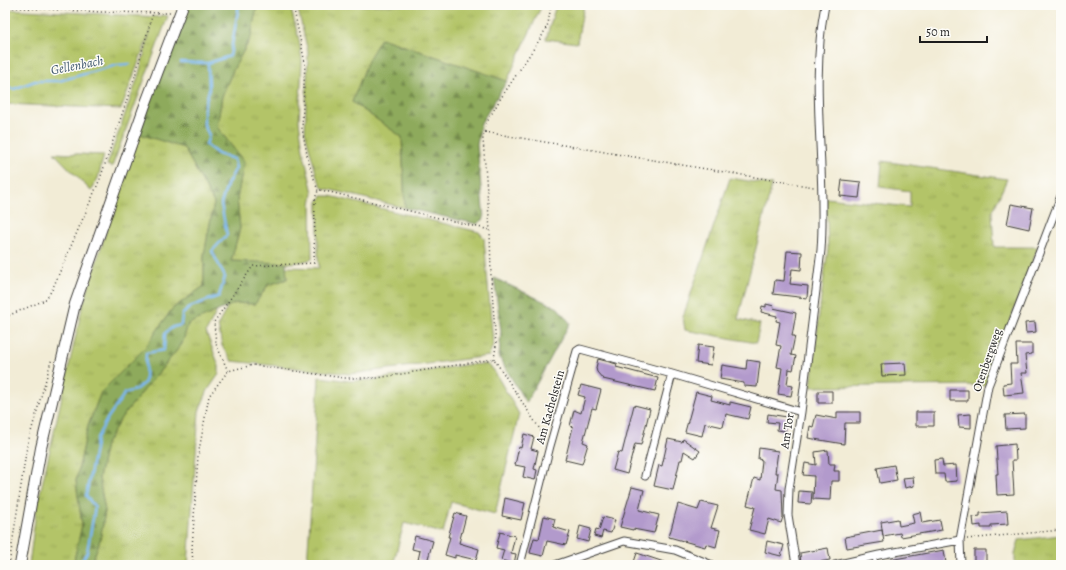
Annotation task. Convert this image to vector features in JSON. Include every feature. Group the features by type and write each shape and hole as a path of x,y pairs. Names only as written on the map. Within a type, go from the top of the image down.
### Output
{"main road":[{"path":"20,565 41,448 76,304 144,108 182,9"}],"street":[{"name":"Am Tor","path":"796,565 788,515 789,489 816,300 822,234 819,60 820,36 825,5"},
{"name":"Otenbergweg","path":"961,565 960,540 988,386 1061,196"},
{"name":"Am Kachelstein","path":"520,565 550,446 577,351 584,350 801,412"},
{"path":"645,476 672,374"},
{"path":"835,565 960,540"},
{"path":"555,565 624,541 675,550 712,565"}],"lane":[{"path":"874,556 876,565"}],"path":[{"path":"228,371 216,344 214,322 253,266 314,263 315,198 318,191 308,160 302,128 305,63 293,5"},
{"path":"550,446 494,359 496,346 491,276 490,230 483,139 486,124 499,100 542,36 548,24 551,5"},
{"path":"5,7 95,12 153,12 182,9"},
{"path":"5,317 45,300 52,290 100,179 135,76 153,12"},
{"path":"485,132 822,188"},
{"path":"318,191 320,190 490,230"},
{"path":"193,565 192,549 198,456 207,403 209,396 228,371 253,365 344,378 377,378 494,359"},
{"path":"960,540 1061,530"}],"green space":[{"path":"189,5 257,5 251,37 233,70 222,96 217,127 244,162 237,199 240,228 231,261 286,263 287,279 268,285 255,304 236,303 188,324 182,344 121,418 106,444 99,478 105,511 100,540 91,565 73,565 82,525 76,481 88,426 101,392 145,348 172,309 204,286 204,255 214,203 184,148 137,133 145,108"},
{"path":"257,5 290,5 299,40 302,61 299,121 303,150 313,193 311,204 312,259 293,263 231,261 240,228 237,199 244,162 217,127 222,96 233,70 251,37"},
{"path":"297,5 542,5 507,81 381,38 352,102 402,137 405,208 323,188 317,177 305,132 308,52"},
{"path":"556,5 584,5 577,43 546,39"},
{"path":"5,9 159,17 161,15 168,16 112,167 107,165 138,77 151,29 121,109 5,104"},
{"path":"381,38 507,81 481,123 477,145 484,219 477,224 405,208 402,137 352,102 369,58"},
{"path":"137,133 184,148 214,203 204,255 204,286 172,309 145,348 101,392 88,426 76,481 82,525 73,565 29,565 36,511 82,308"},
{"path":"54,153 104,155 98,178 91,191"},
{"path":"882,161 1007,179 992,213 994,247 1038,247 985,385 811,387 828,249 826,198 910,207 910,191 880,187"},
{"path":"730,178 772,185 738,319 760,324 756,343 685,330 683,317"},
{"path":"322,196 330,196 479,232 484,238 493,344 489,356 350,374 232,361 222,346 218,325 228,306 236,303 255,304 268,285 287,279 286,267 319,268 318,202"},
{"path":"494,278 558,308 570,323 526,403 499,357 501,331"},
{"path":"217,311 206,332 219,366 219,374 208,390 199,411 188,565 91,565 100,540 105,511 99,478 106,444 121,418 182,344 188,324"},
{"path":"486,364 493,369 519,414 495,514 451,502 443,533 404,523 393,565 307,565 319,377 351,381 372,380 464,365"},
{"path":"1061,535 1061,565 1015,565 1015,554 1019,540"}],"building":[{"path":"842,180 861,182 859,198 840,196"},
{"path":"1011,204 1033,208 1029,229 1007,224"},
{"path":"787,251 802,252 801,270 792,269 790,284 808,286 807,298 773,294 775,280 784,281"},
{"path":"766,304 774,306 773,308 796,313 792,336 795,336 791,355 796,356 793,370 789,369 787,385 793,386 791,396 778,394 782,368 777,367 781,346 776,345 780,322 776,321 777,316 761,312 762,306 766,307"},
{"path":"1035,322 1036,332 1026,333 1025,323"},
{"path":"1016,344 1032,344 1032,354 1025,355 1027,373 1021,373 1024,393 1004,395 1003,384 1011,383 1010,364 1017,364"},
{"path":"698,345 714,347 711,365 696,363"},
{"path":"598,359 617,364 616,367 658,378 655,391 603,379 597,372 596,368"},
{"path":"747,360 760,362 757,387 744,386 744,383 720,379 722,365 746,369"},
{"path":"905,363 906,375 882,376 881,364"},
{"path":"581,385 601,390 596,409 592,408 583,442 588,444 582,464 565,460 573,427 570,426 574,410 581,413 585,397 578,395"},
{"path":"950,390 968,390 968,401 950,401"},
{"path":"818,391 832,391 832,403 818,403"},
{"path":"696,392 712,396 711,400 730,405 730,402 751,407 748,419 726,414 723,427 705,423 702,436 685,432"},
{"path":"634,405 650,409 641,445 635,444 627,474 613,470 618,452 622,453"},
{"path":"837,412 860,412 860,423 845,423 844,444 808,438 810,426 813,427 816,415 837,419"},
{"path":"916,412 934,412 934,426 916,426"},
{"path":"768,414 787,417 785,431 777,430 778,423 767,422"},
{"path":"971,414 971,428 959,427 958,415"},
{"path":"1025,414 1025,428 1006,429 1005,415"},
{"path":"524,434 534,437 531,449 538,451 534,469 537,470 535,480 523,477 525,467 515,465"},
{"path":"668,439 682,442 683,439 700,451 695,458 684,451 682,460 680,460 673,490 654,486 659,465 662,466"},
{"path":"1015,444 1016,460 1012,460 1014,494 997,495 996,474 998,474 996,446"},
{"path":"759,448 778,451 775,473 778,473 776,489 782,490 783,517 781,523 769,519 765,534 749,530 755,507 747,505 754,478 760,480 762,460 758,459"},
{"path":"828,450 829,464 835,464 834,471 839,471 839,481 831,481 830,500 813,499 814,476 803,475 805,463 816,465 815,452"},
{"path":"942,459 943,466 956,465 957,481 945,482 944,474 935,474 934,460"},
{"path":"894,465 897,480 880,483 877,468"},
{"path":"913,477 914,486 905,488 903,478"},
{"path":"632,487 644,490 639,510 659,515 654,533 620,527"},
{"path":"799,491 812,492 811,504 798,503"},
{"path":"505,498 525,503 521,520 502,516"},
{"path":"701,502 718,506 711,528 720,530 716,547 706,544 705,547 669,537 678,504 698,510"},
{"path":"1007,511 1008,524 991,525 991,528 981,528 981,525 974,526 973,517 980,516 980,513"},
{"path":"920,512 922,523 940,520 942,530 901,537 900,533 883,536 881,522 898,519 899,526 914,523 912,514"},
{"path":"455,513 466,516 459,543 479,549 476,560 455,555 455,558 445,555 450,537 448,537"},
{"path":"544,516 555,519 553,527 570,532 566,545 547,541 543,556 530,553 534,538 539,539"},
{"path":"603,517 615,520 611,533 603,531 601,538 594,536 596,529 599,530"},
{"path":"580,526 591,529 588,542 577,539"},
{"path":"882,530 884,542 847,548 845,537"},
{"path":"500,532 515,536 511,553 516,554 514,564 501,560 504,550 496,548"},
{"path":"415,536 433,541 427,562 418,560 420,551 412,549"},
{"path":"767,541 784,545 781,556 765,552"},
{"path":"828,548 830,560 801,565 800,553"},
{"path":"944,550 946,563 937,565 885,565 884,561"},
{"path":"974,550 986,550 986,564 974,565"},
{"path":"637,553 670,564 670,565 633,565"}],"waterway":[{"path":"79,565 87,552 95,507 86,496 97,438 107,419 125,393 135,390 145,382 146,353 164,350 165,333 173,327 181,325 182,315 190,307 219,296 225,277 212,251 227,235 221,204 227,185 236,168 234,159 218,154 206,145 209,135 204,125 204,108 209,90 208,63 230,56 239,5"},
{"name":"Gellenbach","path":"181,62 208,63"},
{"name":"Gellenbach","path":"5,88 14,89 35,81 59,81 117,65 130,64"}]}
